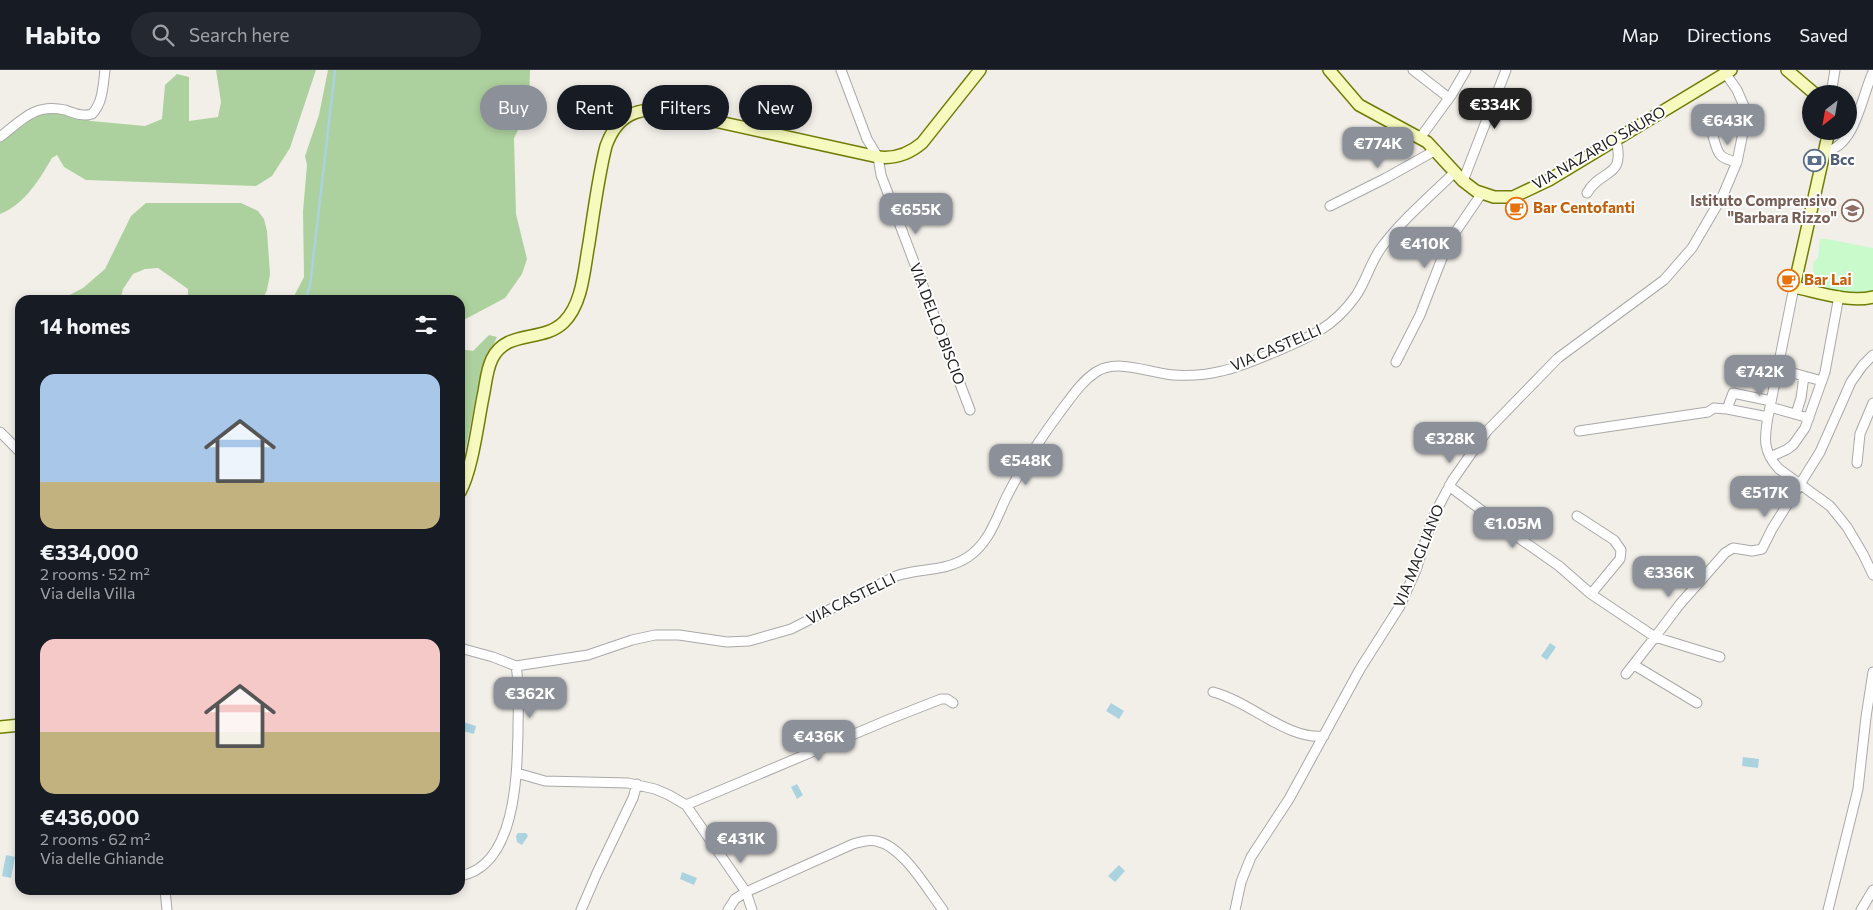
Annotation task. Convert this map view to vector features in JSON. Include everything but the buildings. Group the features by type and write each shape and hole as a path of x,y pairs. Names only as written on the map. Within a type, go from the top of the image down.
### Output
{"street":[{"path":"0,137 29,114 41,109 56,109 82,115 92,114 99,102 105,70"},
{"name":"VIA DELLO BISCIO","path":"841,70 868,142 878,157 882,179 970,410"},
{"path":"465,480 488,372 494,355 508,342 555,329 564,321 573,308 582,279 606,146 615,128 626,117 643,110 669,110 878,157 896,156 919,146 980,70"},
{"name":"VIA NAZARIO SAURO","path":"1329,70 1359,105 1420,138 1436,150 1459,177 1476,191 1494,196 1513,197 1549,180 1729,72"},
{"path":"1413,70 1449,98"},
{"path":"1420,138 1449,98 1466,70"},
{"path":"1459,177 1506,70"},
{"path":"1787,70 1804,85"},
{"path":"1832,85 1835,70"},
{"name":"VIA MAGLIANO","path":"1235,910 1241,882 1251,857 1289,800 1360,669 1403,600 1419,561 1433,517 1449,486 1486,432 1558,358 1664,280 1692,248 1723,195 1737,162 1747,113 1729,72"},
{"path":"1826,150 1834,150 1844,142 1856,118 1873,72"},
{"path":"1713,136 1717,152 1721,157 1737,162"},
{"path":"1587,193 1591,186 1616,168 1619,156 1616,140"},
{"path":"1828,140 1794,287 1764,439 1770,457 1779,469 1830,506 1847,527 1873,575"},
{"path":"1330,206 1394,174 1436,150"},
{"name":"VIA CASTELLI","path":"465,649 516,666 584,656 632,640 656,635 679,634 733,642 753,641 791,629 896,576 937,569 961,561 974,552 986,538 1014,484 1047,430 1079,387 1093,374 1103,368 1114,366 1179,376 1215,372 1256,360 1315,334 1334,321 1348,306 1364,283 1373,261 1384,244 1417,208 1459,177"},
{"path":"1396,362 1420,315 1444,253 1454,234 1482,193"},
{"path":"1794,287 1839,296 1873,297"},
{"path":"1770,457 1793,445 1803,432 1809,418 1822,381 1839,296"},
{"path":"1626,674 1680,604 1725,553 1733,548 1752,551 1762,549 1772,529 1826,441 1851,382 1873,355"},
{"path":"1778,369 1822,381"},
{"path":"1796,414 1801,398 1804,376"},
{"path":"1727,409 1732,393 1771,404 1809,418"},
{"path":"1856,463 1860,434 1873,403"},
{"path":"1579,431 1708,412 1714,408 1768,417"},
{"path":"0,432 15,447"},
{"path":"1449,486 1559,566 1591,594 1656,637 1720,657"},
{"path":"1577,516 1614,540 1622,550 1620,559 1591,594"},
{"path":"1634,665 1697,703"},
{"path":"465,874 479,869 496,851 506,829 517,773 519,682 516,666"},
{"path":"1828,910 1857,797 1873,672"},
{"path":"1213,692 1236,700 1299,733 1314,737 1324,736"},
{"path":"686,805 898,715 941,699 947,699 954,703"},
{"path":"0,727 15,726"},
{"path":"517,773 545,781 637,784 665,793 686,805 746,892 752,910"},
{"path":"581,910 631,802 637,784"},
{"path":"728,910 735,899 746,892 852,844 872,840 886,845 905,860 943,910"},
{"path":"1861,910 1873,890"},
{"path":"166,895 167,910"}],"green space":[{"path":"216,70 316,70 290,148 272,176 256,186 86,180 64,167 57,155 52,158 24,198 9,210 0,214 0,139 33,115 50,111 66,113 91,121 145,126 162,119 165,85 177,74 189,77 189,121 218,117 221,102"},
{"path":"328,70 530,70 530,85 480,85 480,130 518,130 514,138 516,214 527,259 522,274 505,298 465,319 465,295 295,295 304,277 303,211 307,165 305,156 319,115"},
{"path":"146,203 241,203 258,211 264,219 267,231 270,274 264,295 188,295 188,289 158,268 145,269 133,274 121,295 70,295 83,288 105,269 131,216"},
{"path":"1820,239 1873,248 1873,290 1860,294 1836,290 1814,283 1813,262 1818,258"},
{"path":"489,335 497,337 482,368 465,452 465,350 473,351"}],"water":[{"path":"1550,643 1556,647 1547,660 1541,656"},
{"path":"1111,703 1124,711 1119,719 1106,711"},
{"path":"465,723 476,726 474,734 465,731"},
{"path":"1743,757 1759,759 1758,768 1742,766"},
{"path":"797,784 803,795 797,799 791,787"},
{"path":"518,833 526,833 528,836 522,845 517,842 516,836"},
{"path":"6,855 15,857 11,878 2,876"},
{"path":"1119,865 1125,871 1115,882 1108,876"},
{"path":"682,872 697,878 694,885 680,879"}],"waterway":[{"path":"307,295 310,286 335,70"}],"place":[{"name":"Bcc","path":"1814,160"},
{"name":"Bar Centofanti","path":"1517,208"},
{"name":"Istituto Comprensivo \"Barbara Rizzo\"","path":"1853,210"},
{"name":"Bar Lai","path":"1788,280"}]}
